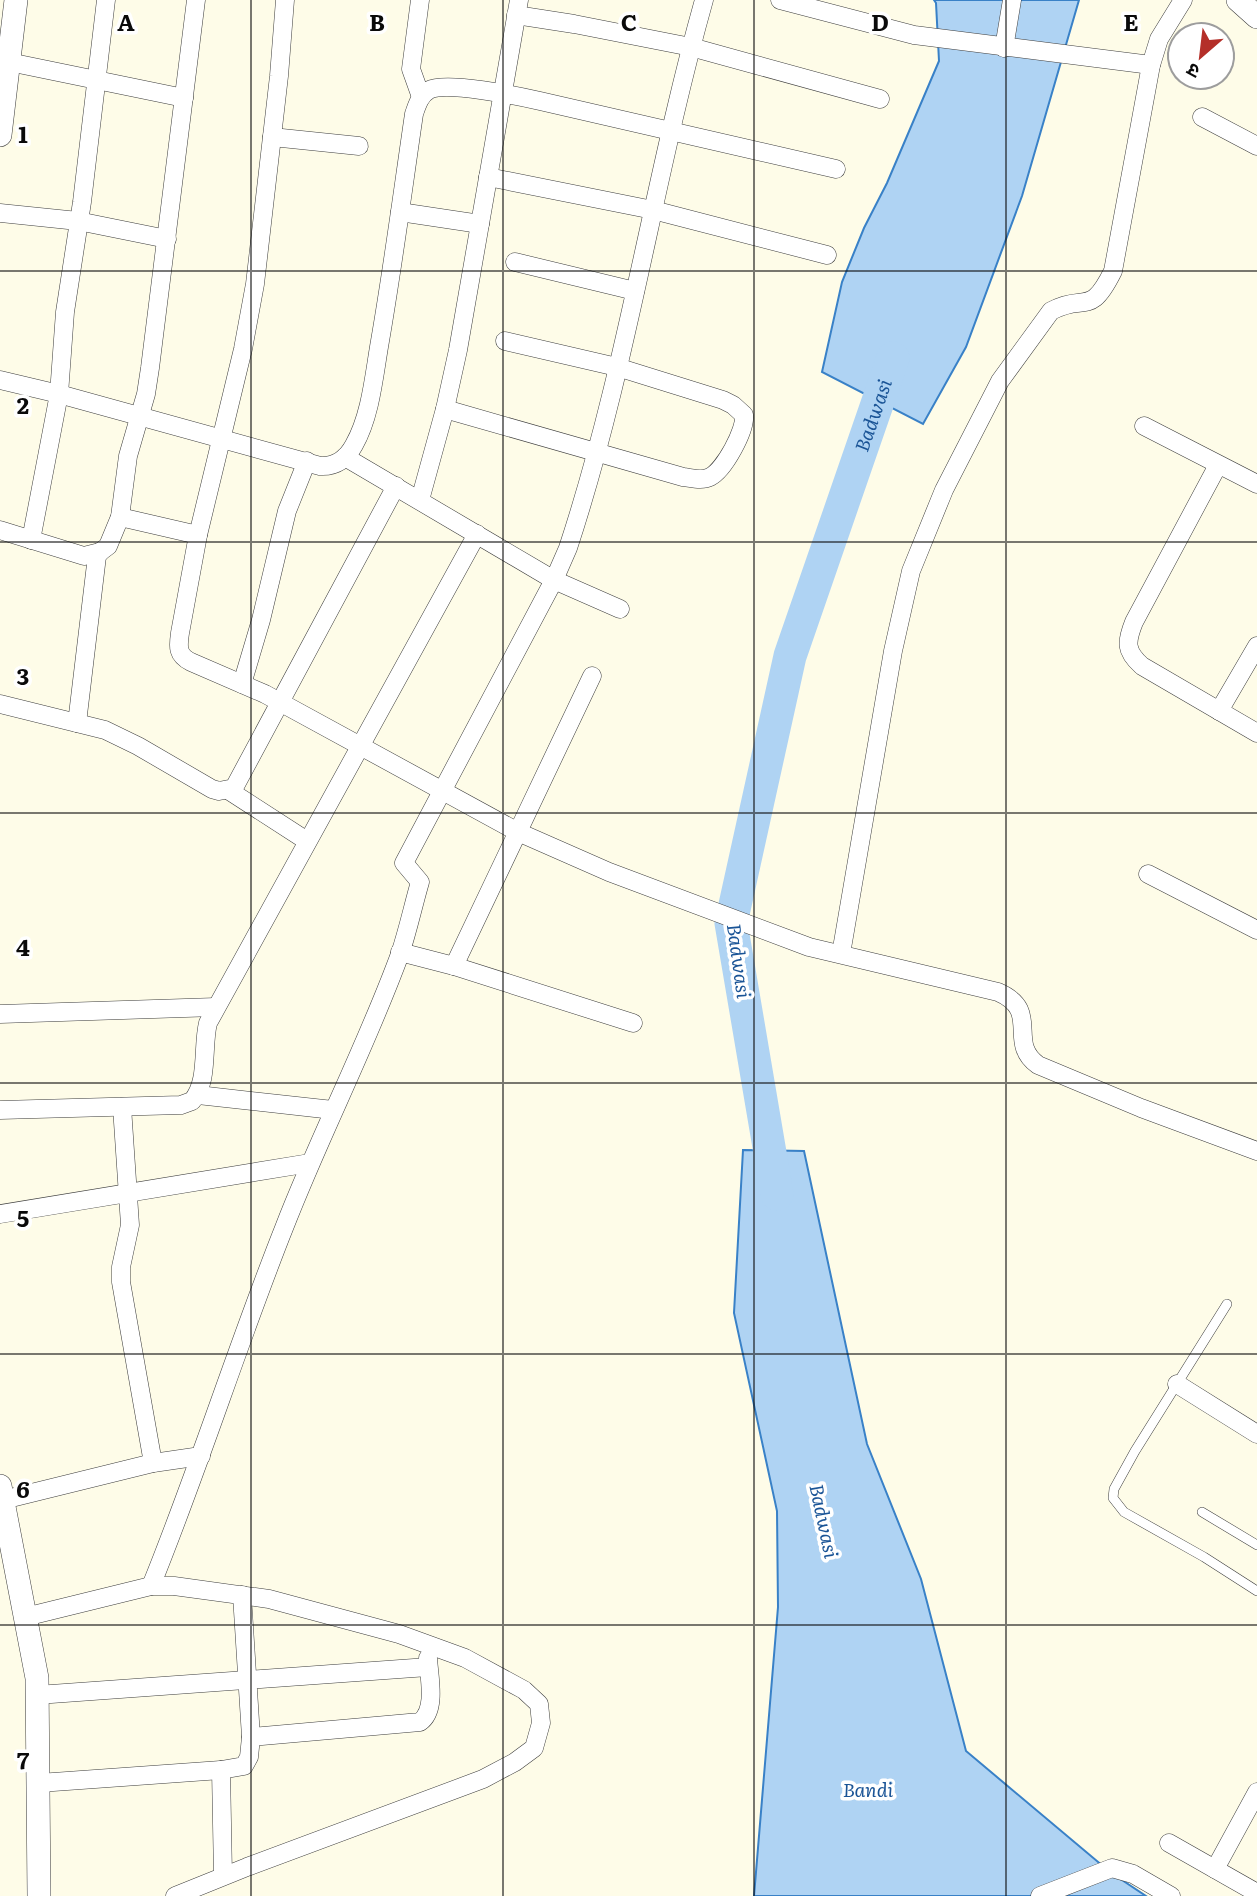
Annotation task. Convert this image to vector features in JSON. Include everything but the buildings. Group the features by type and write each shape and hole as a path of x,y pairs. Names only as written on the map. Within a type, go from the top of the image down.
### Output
{"street":[{"path":"0,135 16,0"},
{"path":"31,540 59,394 65,312 98,80 106,0"},
{"path":"77,723 97,556 112,538 120,517 128,456 141,416 150,368 196,0"},
{"path":"285,0 255,284 223,438 198,535 178,649 185,659 279,702 518,832 648,886 809,947 1009,996 1023,1017 1023,1046 1038,1065 1257,1151"},
{"path":"420,0 411,69 421,97"},
{"path":"151,1586 284,1228 333,1110 361,1052 400,951 420,882 404,863 554,580 576,524 617,367 704,0"},
{"path":"780,0 914,35 1151,65"},
{"path":"999,47 1012,0"},
{"path":"841,954 893,651 911,571 944,490 1000,381 1051,311 1058,307 1094,301 1113,271 1151,65 1159,39 1183,0"},
{"path":"1238,0 1257,17"},
{"path":"419,500 445,409 517,8 574,24 691,47 880,99"},
{"path":"9,62 184,98"},
{"path":"0,380 327,466 340,462 355,443 364,421 382,330 414,114 421,97 430,90 444,88 502,93 836,169"},
{"path":"1202,117 1257,146"},
{"path":"272,137 359,146"},
{"path":"488,177 653,210 827,255"},
{"path":"400,212 480,224"},
{"path":"0,213 78,221 167,239"},
{"path":"514,262 635,291"},
{"path":"445,409 683,477 705,478 720,468 743,429 744,415 733,405 617,367 505,341"},
{"path":"1144,426 1257,484"},
{"path":"345,457 554,580 620,609"},
{"path":"242,684 261,620 287,512 307,461"},
{"path":"1218,465 1129,636 1129,649 1142,666 1257,733"},
{"path":"228,790 237,784 396,486"},
{"path":"120,517 198,535"},
{"path":"0,530 77,555 100,552"},
{"path":"0,1110 187,1105 198,1095 205,1037 216,1007 477,534"},
{"path":"1219,711 1257,646"},
{"path":"454,966 592,676"},
{"path":"0,704 120,737 212,789 228,790 307,841"},
{"path":"1148,874 1257,930"},
{"path":"400,951 633,1023"},
{"path":"0,1014 216,1007"},
{"path":"198,1095 333,1110"},
{"path":"122,1107 130,1232 121,1267 121,1282 153,1463"},
{"path":"0,1214 310,1163"},
{"path":"1177,1384 1257,1434"},
{"path":"39,1896 37,1678 1,1493 153,1463 201,1457"},
{"path":"25,1617 151,1586 174,1586 269,1599 399,1634 466,1658 531,1695 539,1704 542,1714 540,1733 534,1748 483,1779 175,1896"},
{"path":"38,1783 244,1766 249,1757 251,1737 242,1595"},
{"path":"251,1737 420,1722 429,1712 427,1644"},
{"path":"37,1695 428,1667"},
{"path":"220,1770 223,1876"},
{"path":"1215,1869 1257,1792"},
{"path":"1169,1843 1257,1893"},
{"path":"1040,1896 1112,1868 1133,1874 1171,1896"}],"lane":[{"path":"1227,1304 1114,1489 1113,1498 1124,1512 1257,1591"},
{"path":"1202,1513 1257,1545"}],"water":[{"path":"934,0 1079,0 1022,196 966,347 923,424 822,372 842,282 939,61"},
{"name":"Bandi","path":"743,1150 804,1151 867,1444 921,1579 966,1751 1110,1872 1146,1896 754,1896 778,1607 777,1511 734,1313"}],"waterway":[{"name":"Badwasi","path":"777,1194 731,923 790,656 893,358"}]}
